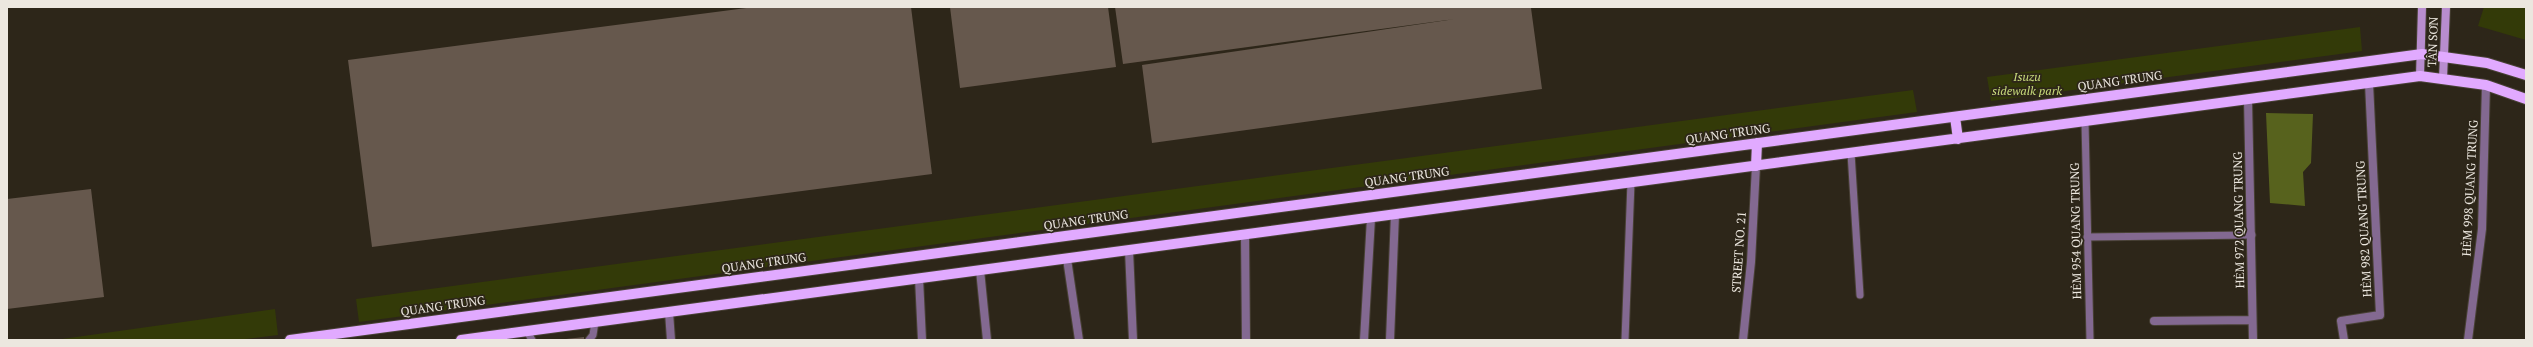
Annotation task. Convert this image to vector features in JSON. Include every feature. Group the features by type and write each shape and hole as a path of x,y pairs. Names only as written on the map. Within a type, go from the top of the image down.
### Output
{"main road":[{"name":"QUANG TRUNG","path":"290,340 331,337 2422,54 2487,63 2526,75"},
{"path":"461,340 530,336 595,322 2420,76 2486,86 2526,99"},
{"path":"1955,117 1958,139"},
{"path":"1756,166 1757,144"}],"street":[{"name":"TÂN SƠN","path":"2420,76 2422,54 2422,7"},
{"name":"TÂN SƠN","path":"2443,79 2446,7"},
{"name":"HẺM 982 QUANG TRUNG","path":"2344,340 2341,321 2380,315 2369,83"},
{"name":"HẺM 998 QUANG TRUNG","path":"2468,340 2482,229 2486,86"},
{"name":"HẺM 972 QUANG TRUNG","path":"2248,100 2253,340"},
{"name":"STREET NO. 21","path":"1743,340 1751,262 1756,166"},
{"path":"1390,340 1395,214"},
{"path":"1364,340 1371,218"},
{"path":"1245,235 1246,340"},
{"path":"1129,250 1133,340"},
{"path":"1067,259 1079,340"},
{"path":"980,270 988,340"},
{"path":"919,278 922,340"},
{"path":"669,312 671,340"},
{"path":"2154,321 2252,320"}],"lane":[{"name":"HẺM 954 QUANG TRUNG","path":"2085,122 2090,340"},
{"path":"1851,153 1860,295"},
{"path":"1625,340 1632,182"},
{"path":"2087,237 2252,235"},
{"path":"589,340 593,335 595,322"}],"green space":[{"path":"2484,7 2526,7 2526,40 2478,26"},
{"name":"Isuzu sidewalk park","path":"2360,27 2362,51 1991,101 1987,77"},
{"path":"1913,90 1917,112 359,322 356,299"},
{"path":"2266,113 2313,114 2311,163 2303,172 2305,206 2270,203"},
{"path":"275,309 278,335 237,340 55,340"}],"building":[{"path":"754,7 911,7 932,174 372,247 348,60"},
{"path":"950,7 1108,7 1116,67 960,88"},
{"path":"1115,7 1531,8 1542,89 1152,143 1142,65 1455,19 1123,64"},
{"path":"91,189 104,297 7,309 7,199"},
{"path":"584,337 584,340 566,340 566,339"}]}
